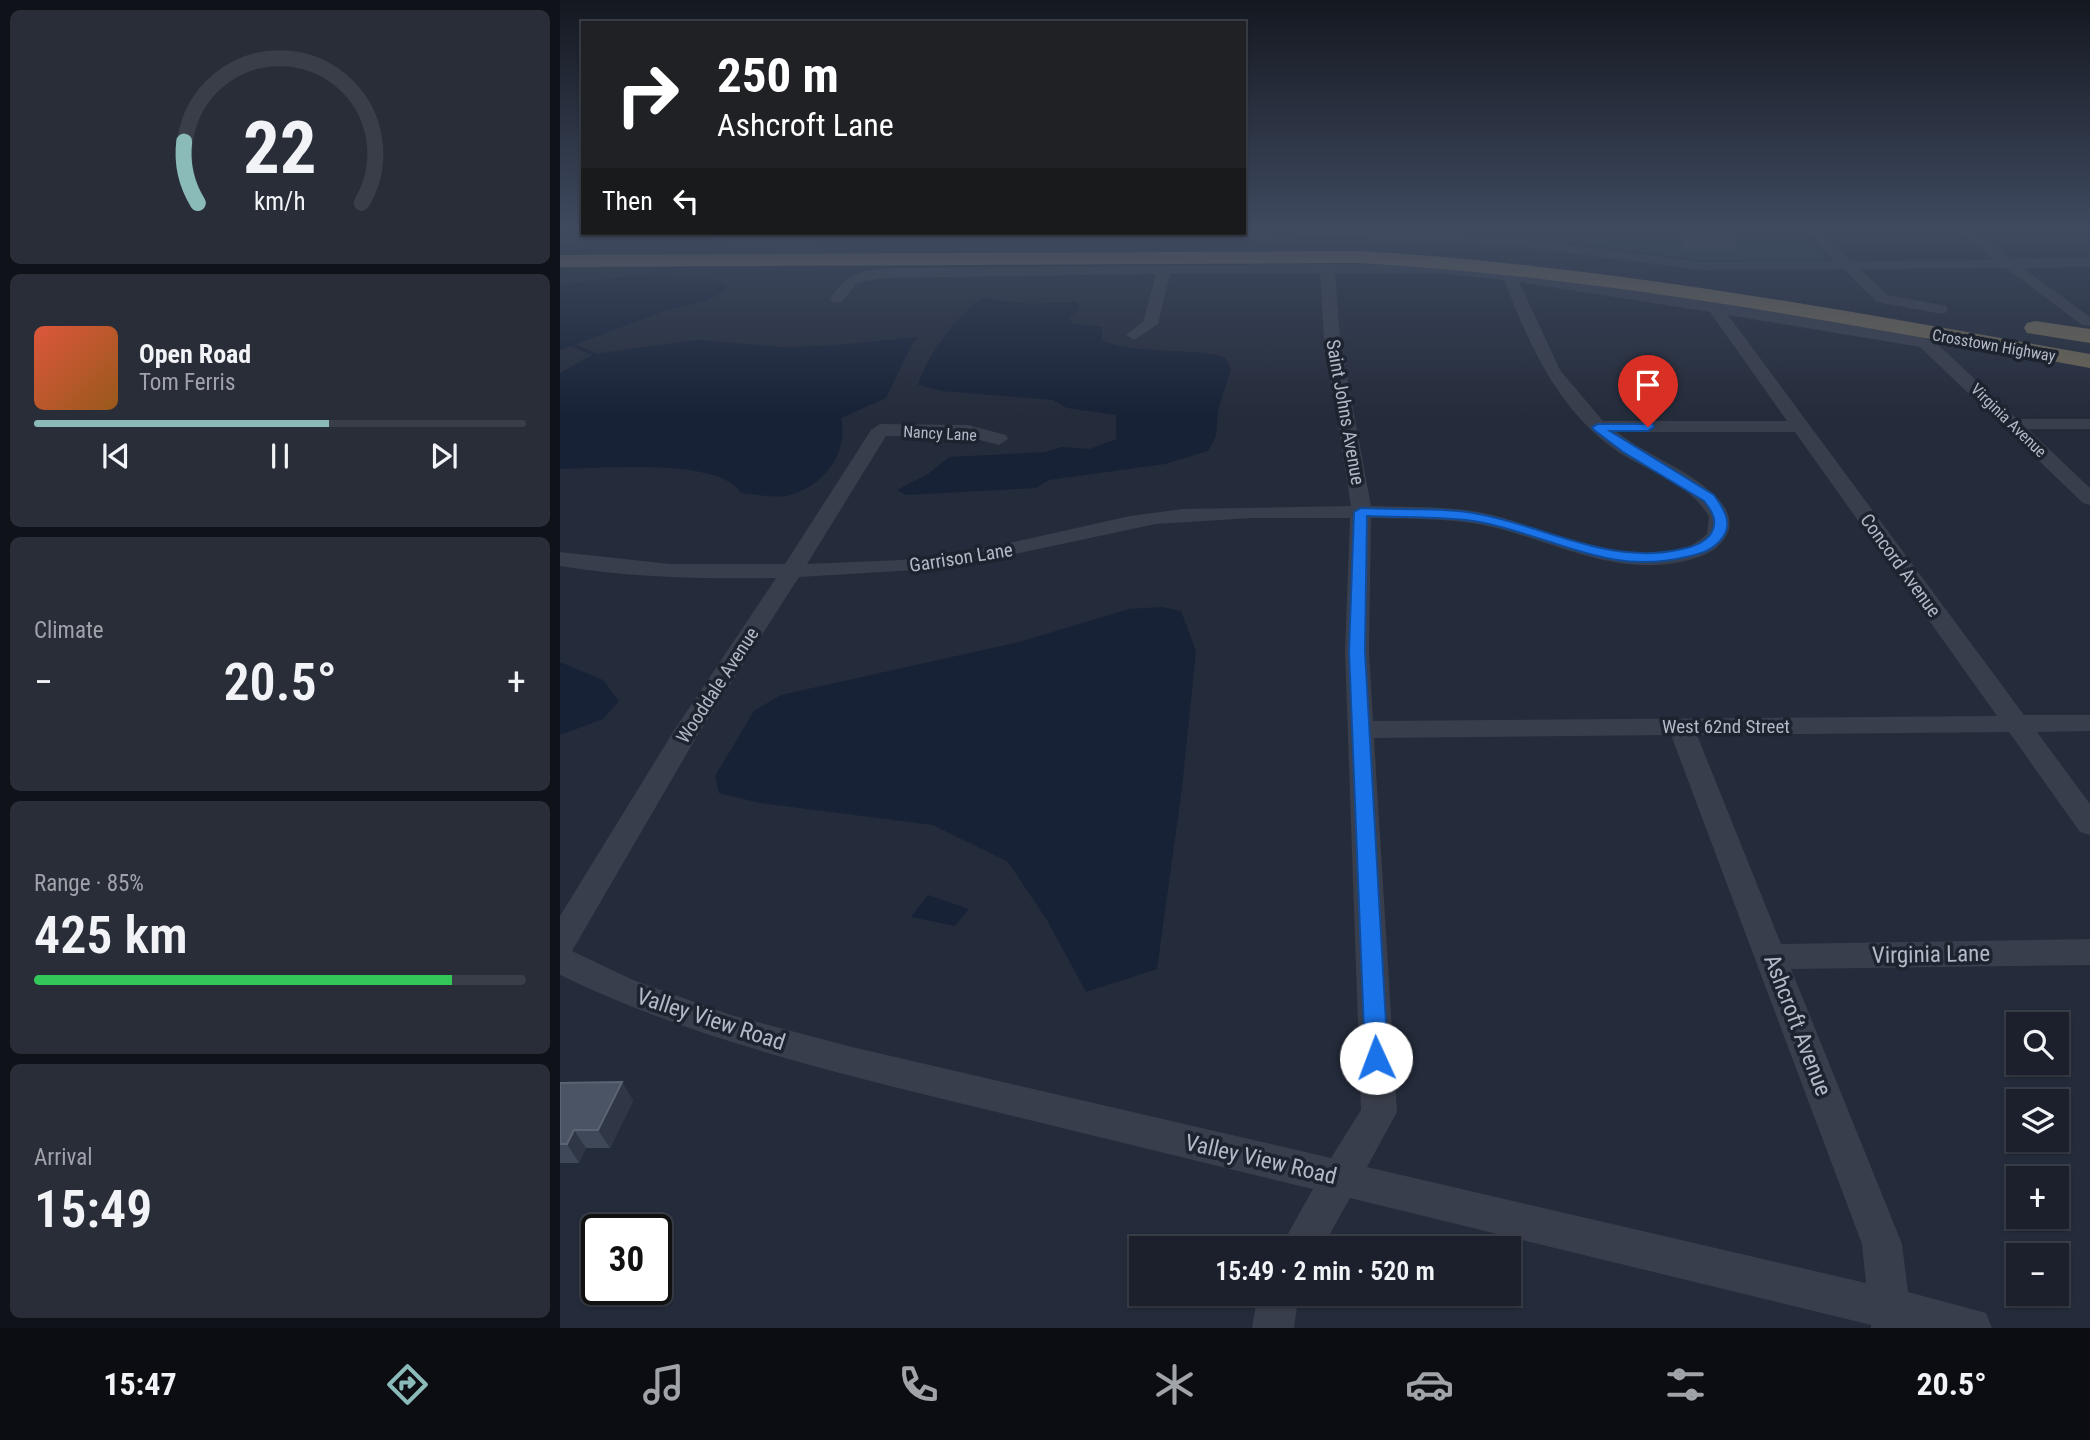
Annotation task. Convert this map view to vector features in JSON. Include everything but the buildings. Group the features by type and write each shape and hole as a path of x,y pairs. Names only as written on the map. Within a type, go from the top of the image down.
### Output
{"highway":[{"name":"Crosstown Highway","path":"1687,292 2090,361"},
{"name":"Crosstown Highway","path":"1774,292 2090,346"},
{"path":"1783,292 2013,325 2089,329"}],"street":[{"path":"836,299 842,292"},
{"path":"1134,335 1150,324 1158,292"},
{"name":"Saint Johns Avenue","path":"1307,1236 1379,1112 1357,590 1361,512 1357,463 1332,338 1329,292"},
{"path":"1516,292 1548,368 1566,393 1598,427 1800,426"},
{"path":"1621,292 1713,305"},
{"path":"1875,292 1882,299 1942,309"},
{"path":"2044,292 2089,329"},
{"name":"Virginia Avenue","path":"1713,305 1926,344 2090,499"},
{"name":"Concord Avenue","path":"1713,305 2090,825"},
{"path":"2013,424 2090,424"},
{"name":"Garrison Lane","path":"560,559 610,568 710,572 915,566 975,557 1183,515 1361,512 1477,518 1543,534 1600,554 1628,559 1682,556 1703,548 1716,537 1722,524 1719,511 1709,498 1627,449 1598,427"},
{"name":"Nancy Lane","path":"880,430 968,431 999,439"},
{"name":"Wooddale Avenue","path":"560,943 684,734 792,571 880,430"},
{"name":"West 62nd Street","path":"1362,730 2090,723"},
{"name":"Ashcroft Avenue","path":"1681,727 1882,1244 1891,1318"},
{"name":"Virginia Lane","path":"1772,957 2090,952"},
{"name":"Valley View Road","path":"560,960 621,989 729,1029 852,1062 1340,1178 1891,1318 1971,1328"},
{"path":"1273,1328 1277,1306"}],"water":[{"path":"560,292 722,292 705,300 662,312 560,350"},
{"path":"981,298 1028,304 1077,302 1079,308 1070,318 1071,323 1102,327 1102,341 1132,348 1225,357 1231,369 1218,410 1216,436 1208,451 1165,464 1049,480 1036,488 906,495 897,490 928,474 949,457 1045,452 1062,447 1090,449 1116,439 1116,415 1067,408 1053,400 941,391 918,385 929,360 944,337"},
{"path":"919,337 913,342 886,398 841,418 841,445 837,457 821,478 799,492 786,496 741,493 729,482 709,474 685,470 629,467 560,469 560,373 594,354 697,340 781,347 827,346"},
{"path":"1162,607 1181,611 1196,651 1182,788 1157,969 1086,992 1047,920 1008,862 933,825 760,803 719,793 715,776 754,711 781,695 1019,642 1129,609"},
{"path":"560,662 603,680 619,701 603,719 560,735"},
{"path":"928,895 969,909 955,926 911,917"}],"waterway":[{"path":"572,345 594,354"}],"route":[{"path":"1376,1058 1357,651 1361,512 1442,514 1477,518 1510,524 1600,554 1628,559 1656,560 1682,556 1703,548 1716,537 1722,524 1719,511 1709,498 1627,449 1598,427 1648,427"}]}
